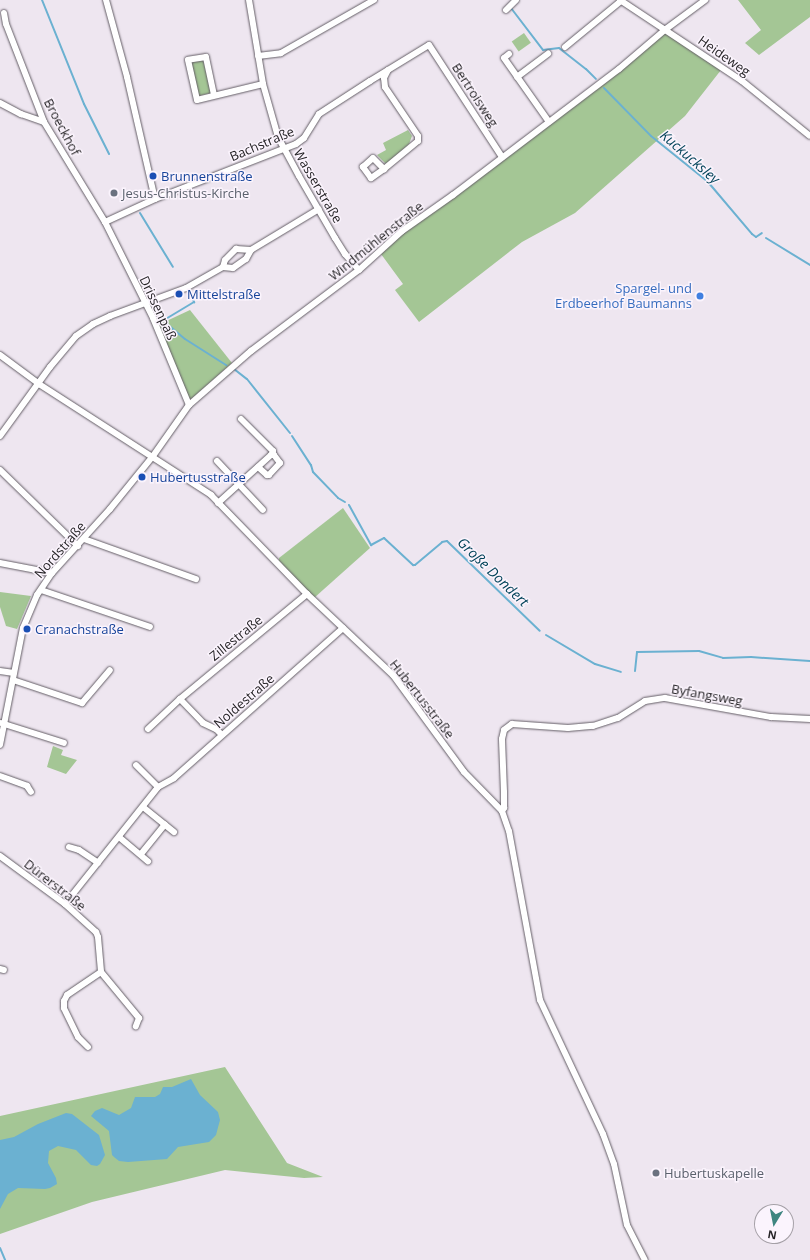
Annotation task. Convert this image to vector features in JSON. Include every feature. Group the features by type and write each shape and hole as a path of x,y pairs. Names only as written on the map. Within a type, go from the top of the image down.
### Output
{"street":[{"path":"106,0 127,77 155,199"},
{"name":"Wasserstraße","path":"249,0 258,56 278,137 284,150 345,254 359,270"},
{"path":"258,56 281,53 374,0"},
{"path":"506,10 516,0"},
{"path":"565,47 621,0"},
{"name":"Heideweg","path":"621,0 742,81 810,136"},
{"name":"Windmühlenstraße","path":"153,456 189,405 251,351 359,270 402,231 453,195 619,69 666,29 705,0"},
{"name":"Broeckhof","path":"4,14 6,24 44,122 105,222"},
{"name":"Bachstraße","path":"105,222 155,199 284,150 304,138 319,114 388,69 429,45"},
{"name":"Bertroisweg","path":"429,45 502,157"},
{"path":"509,54 504,58 549,122"},
{"path":"517,77 548,54"},
{"path":"214,95 206,57 188,60 197,100 264,84"},
{"path":"384,169 418,141 418,136 386,87 384,78 388,69"},
{"path":"370,81 386,87"},
{"path":"0,102 21,114 44,122"},
{"path":"0,436 50,367 82,332 104,319 186,288 223,267 233,268 246,259 251,250 319,209"},
{"name":"Drissenpaß","path":"105,222 144,304 153,318 189,405"},
{"path":"223,267 225,260 236,249 251,250"},
{"name":"Hubertusstraße","path":"0,355 39,384 153,456 211,495 307,594 394,675 464,772 502,811"},
{"path":"241,419 272,451 272,455 280,464 269,475 258,467"},
{"path":"218,503 272,455"},
{"name":"Nordstraße","path":"0,745 2,723 23,628 30,609 52,573 78,546 153,456"},
{"path":"217,461 263,510"},
{"path":"0,470 78,546"},
{"path":"84,539 196,579"},
{"path":"0,563 52,573"},
{"path":"41,590 150,627"},
{"name":"Zillestraße","path":"148,728 180,699 307,594"},
{"name":"Noldestraße","path":"65,904 158,787 166,784 174,778 343,628"},
{"path":"0,671 82,703 110,670"},
{"name":"Byfangsweg","path":"502,811 504,808 504,792 502,739 504,730 512,724 568,728 593,726 618,718 645,701 665,698 771,717 810,719"},
{"path":"180,699 203,723 216,729 222,735"},
{"path":"2,723 64,743"},
{"path":"136,765 158,787"},
{"path":"0,776 27,786 31,792"},
{"path":"492,800 504,792"},
{"path":"143,807 174,832"},
{"path":"502,811 509,832 540,1000 603,1134 614,1164 627,1225 645,1260"},
{"path":"141,854 165,824"},
{"path":"119,837 148,861"},
{"path":"69,847 79,850 98,863"},
{"name":"Dürerstraße","path":"0,856 65,904 96,932 98,937 101,972"},
{"path":"88,1047 78,1037 64,1008 64,1001 67,995 101,972 139,1018 136,1026"}],"green space":[{"path":"738,0 810,0 810,17 759,55 745,43 761,30"},
{"path":"667,32 721,70 685,116 575,213 522,242 419,322 395,290 403,284 381,254 402,231"},
{"path":"524,33 531,43 519,51 512,42"},
{"path":"203,59 211,93 198,96 190,62"},
{"path":"408,130 412,136 409,144 386,164 377,155 386,150 383,143"},
{"path":"190,310 232,363 189,401 158,325"},
{"path":"343,508 370,548 314,598 279,562 279,558"},
{"path":"0,592 31,596 17,629 6,626 0,607"},
{"path":"53,746 63,750 61,755 77,760 66,774 47,767"},
{"path":"225,1067 287,1163 323,1177 304,1178 225,1170 92,1202 0,1234 0,1116"}],"water":[{"path":"191,1079 200,1095 218,1112 220,1120 216,1135 209,1142 178,1147 167,1159 128,1162 119,1161 112,1155 109,1131 91,1116 95,1111 102,1108 119,1115 131,1108 135,1097 155,1097 160,1094 163,1087 172,1087"},
{"path":"66,1113 72,1114 99,1135 105,1155 100,1164 97,1166 91,1165 76,1150 58,1146 49,1151 48,1163 56,1178 57,1184 45,1189 18,1188 8,1194 0,1209 0,1140 14,1137 38,1124"}],"waterway":[{"path":"42,0 84,104 109,154"},
{"name":"Kuckucksley","path":"511,8 543,50 559,48 586,69 596,79"},
{"name":"Kuckucksley","path":"604,88 651,136 708,182 752,234 756,237 762,233"},
{"path":"140,213 173,267"},
{"name":"Kuckucksley","path":"766,238 810,265"},
{"path":"188,291 194,302 166,319 167,324 185,339 226,365"},
{"path":"234,369 247,379 290,433"},
{"path":"292,436 311,465 313,472 338,498 345,502"},
{"name":"Große Dondert","path":"349,505 371,545 384,538 413,565 415,565 442,542 447,541 540,631"},
{"name":"Große Dondert","path":"546,635 595,664 621,672"},
{"name":"Große Dondert","path":"635,671 637,652 699,651 723,658 751,657 810,661"},
{"path":"0,1248 5,1260"}],"place":[{"name":"Brunnenstraße","path":"153,176"},
{"name":"Jesus-Christus-Kirche","path":"114,193"},
{"name":"Mittelstraße","path":"179,294"},
{"name":"Spargel- und Erdbeerhof Baumanns","path":"700,296"},
{"name":"Hubertusstraße","path":"142,477"},
{"name":"Cranachstraße","path":"27,629"},
{"name":"Hubertuskapelle","path":"656,1173"}]}
